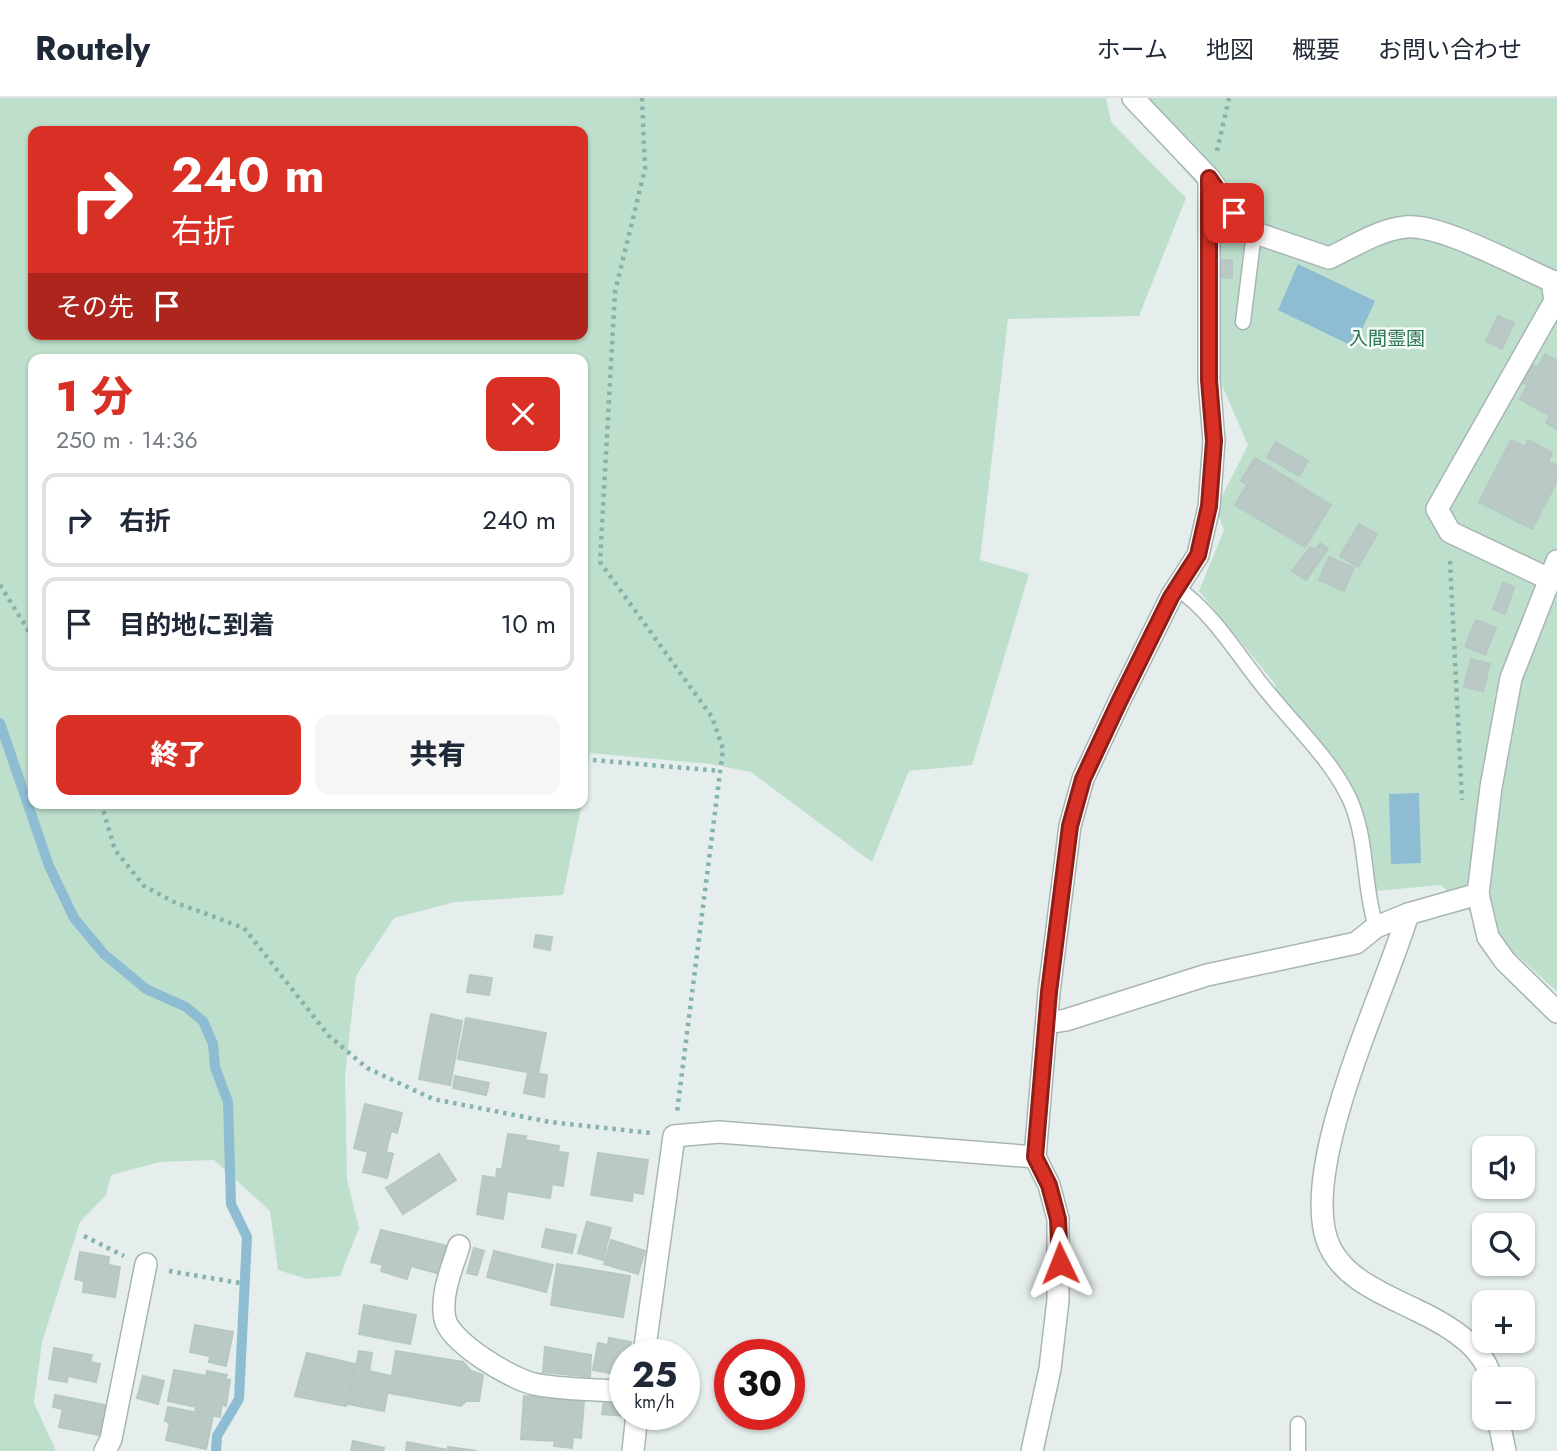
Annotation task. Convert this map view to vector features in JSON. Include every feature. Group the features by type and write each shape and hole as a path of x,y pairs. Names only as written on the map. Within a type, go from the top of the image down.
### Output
{"street":[{"path":"1133,98 1209,178 1247,230 1329,258 1376,235 1404,227 1431,229 1552,281 1555,301 1437,509 1450,532 1553,570 1511,677 1491,787 1478,894 1489,937 1505,961 1557,1012"},
{"path":"1032,1451 1050,1369 1060,1263 1058,1219 1049,1185 1035,1157 1047,1023 1070,826 1083,779 1177,588 1198,555 1209,506 1214,441 1209,380 1209,178"},
{"path":"1047,1023 1078,1017 1207,975 1356,943 1376,927 1408,914 1478,894"},
{"path":"1408,914 1341,1105 1321,1192 1322,1215 1327,1241 1354,1275 1370,1289 1448,1325 1489,1367"},
{"path":"646,1339 674,1136 719,1132 1035,1157"},
{"path":"459,1245 445,1298 445,1321 460,1341 510,1375 533,1384 609,1391"},
{"path":"105,1451 111,1439 146,1264"},
{"path":"632,1451 635,1430"},
{"path":"1501,1430 1505,1451"}],"lane":[{"path":"1243,322 1254,233"},
{"path":"1177,588 1195,601 1306,737 1350,800 1364,845 1368,901 1376,927"},
{"path":"1298,1424 1298,1451"}],"path":[{"path":"103,809 115,850 144,886 174,902 232,921 244,929 329,1036 367,1068 433,1100 550,1122 674,1136 723,749 712,717 600,562 615,292 645,169 642,98"},
{"path":"1225,118 1229,98"},
{"path":"1450,532 1462,803"},
{"path":"0,585 28,630"},
{"path":"593,760 720,771"}],"green space":[{"path":"0,98 1106,98 1111,122 1186,198 1139,316 1008,319 980,560 1029,574 972,765 909,771 872,862 751,772 711,764 590,753 588,766 588,354 28,354 28,809 581,809 563,895 455,902 394,918 356,976 345,1075 347,1180 359,1228 340,1276 307,1279 278,1270 270,1211 214,1160 160,1162 111,1175 106,1195 80,1222 42,1342 34,1403 56,1451 0,1451"},
{"name":"入間霊園","path":"1121,98 1557,98 1557,992 1441,885 1375,891 1369,838 1355,792 1275,690 1276,685 1199,591 1224,530 1216,508 1248,445 1217,374 1217,207"}],"water":[{"path":"1298,264 1375,301 1354,347 1278,310"},
{"path":"1419,793 1421,863 1391,864 1389,794"}],"building":[{"path":"1221,260 1232,260 1232,278 1220,277"},
{"path":"1498,316 1514,323 1502,349 1486,341"},
{"path":"1545,354 1557,361 1557,429 1546,423 1550,416 1520,399 1528,385 1523,383 1533,365 1537,368"},
{"path":"1511,440 1525,447 1528,440 1552,453 1548,461 1557,466 1557,481 1532,529 1479,502"},
{"path":"1276,442 1308,461 1299,476 1267,457"},
{"path":"1255,458 1331,505 1305,547 1235,505 1247,485 1241,481"},
{"path":"1359,524 1377,534 1358,567 1340,556"},
{"path":"1320,543 1328,549 1306,580 1292,571 1310,547 1315,550"},
{"path":"1329,557 1354,568 1344,591 1319,580"},
{"path":"1503,583 1514,587 1505,614 1493,609"},
{"path":"1476,620 1496,628 1485,655 1465,646"},
{"path":"1471,659 1490,664 1483,691 1464,687"},
{"path":"536,935 552,937 550,950 534,947"},
{"path":"470,975 492,978 489,995 467,992"},
{"path":"431,1014 462,1021 450,1085 419,1079"},
{"path":"466,1018 546,1033 538,1074 458,1059"},
{"path":"528,1072 547,1075 544,1097 524,1093"},
{"path":"455,1076 489,1083 486,1095 453,1088"},
{"path":"365,1104 402,1113 397,1133 391,1131 386,1152 393,1154 387,1178 363,1172 368,1152 354,1148"},
{"path":"508,1134 526,1136 525,1140 559,1146 558,1152 568,1153 563,1186 552,1184 550,1198 507,1191 503,1219 477,1214 483,1176 496,1178 497,1169 502,1169"},
{"path":"598,1153 648,1160 643,1194 633,1192 632,1201 591,1195"},
{"path":"439,1154 456,1180 403,1214 386,1188"},
{"path":"587,1222 611,1228 603,1260 578,1253"},
{"path":"546,1229 576,1235 572,1253 542,1247"},
{"path":"381,1230 452,1247 444,1275 411,1266 407,1279 381,1271 383,1265 371,1262"},
{"path":"611,1240 645,1251 638,1274 604,1264"},
{"path":"474,1248 484,1251 477,1275 467,1273"},
{"path":"494,1251 553,1265 546,1292 487,1277"},
{"path":"80,1252 109,1257 108,1265 120,1267 115,1297 83,1292 84,1281 75,1279"},
{"path":"557,1264 630,1276 623,1317 551,1305"},
{"path":"364,1305 416,1315 410,1344 359,1334"},
{"path":"195,1325 233,1332 226,1366 209,1362 210,1356 190,1352"},
{"path":"609,1338 614,1339 609,1339 609,1373 593,1370 598,1343 608,1345"},
{"path":"545,1347 591,1355 590,1377 543,1372"},
{"path":"54,1348 92,1355 90,1362 100,1364 96,1382 68,1376 67,1382 49,1379"},
{"path":"359,1351 372,1353 369,1371 391,1376 384,1411 348,1404"},
{"path":"396,1351 463,1362 471,1371 483,1375 479,1401 466,1401 461,1406 389,1393"},
{"path":"307,1353 355,1364 346,1406 295,1396"},
{"path":"174,1370 206,1376 207,1371 227,1375 225,1379 230,1380 226,1406 222,1404 220,1417 195,1412 196,1407 168,1401"},
{"path":"143,1376 164,1381 158,1404 137,1398"},
{"path":"55,1395 105,1405 99,1435 59,1427 63,1409 53,1407"},
{"path":"524,1396 584,1401 581,1438 573,1437 572,1448 554,1446 555,1441 521,1439"},
{"path":"604,1401 609,1401 609,1415 602,1414"},
{"path":"168,1407 213,1416 206,1449 166,1440 170,1423 165,1421"},
{"path":"353,1441 384,1448 383,1451 351,1451"},
{"path":"407,1442 448,1450 448,1447 477,1451 406,1451"}],"waterway":[{"path":"0,723 28,805"},
{"path":"29,809 49,866 74,918 104,954 146,989 186,1007 203,1021 213,1044 215,1067 228,1102 231,1204 247,1237 239,1399 217,1436 216,1451"}],"route":[{"path":"1060,1263 1058,1219 1049,1185 1035,1157 1053,954 1070,826 1083,779 1119,702 1171,597 1198,555 1209,506 1214,441 1209,380 1209,178 1234,213"}]}
